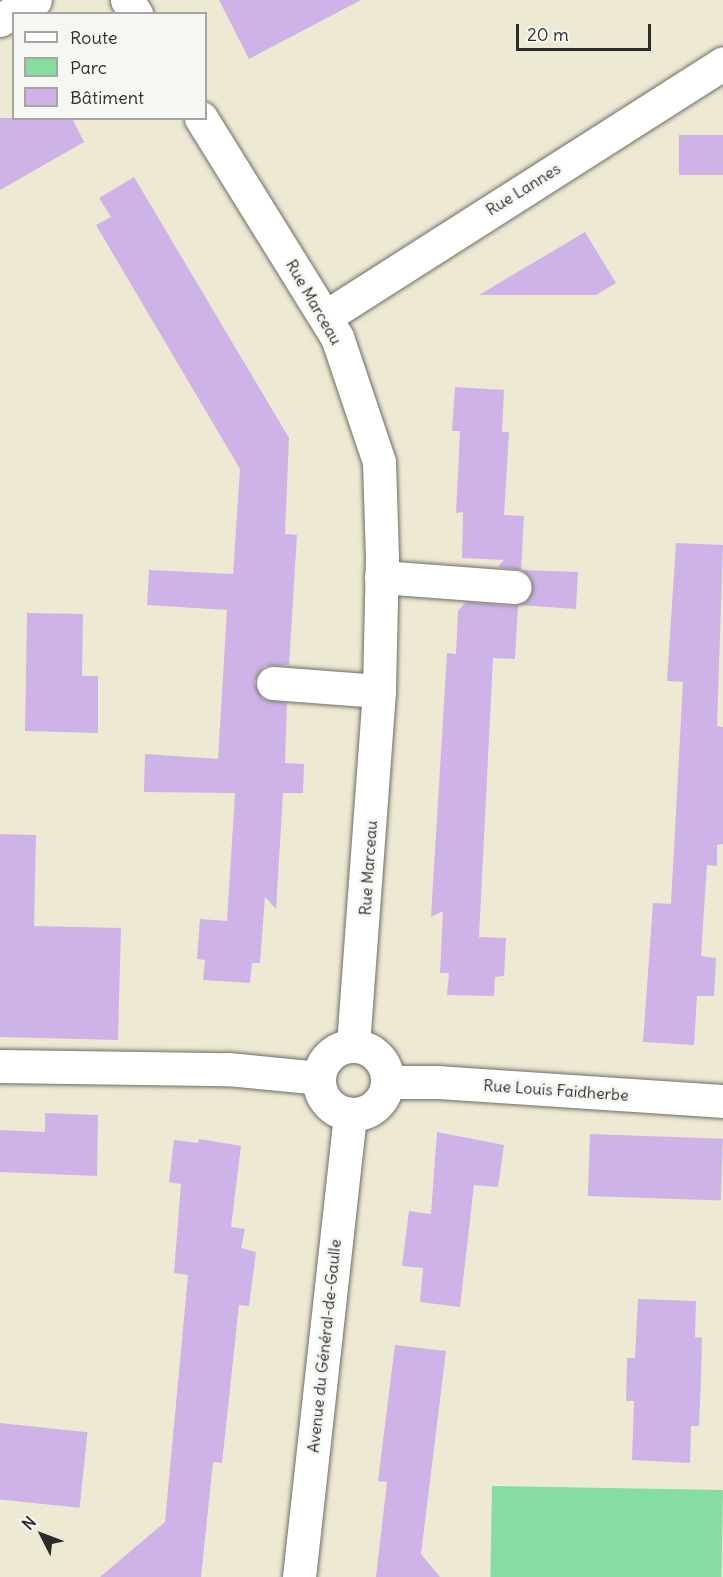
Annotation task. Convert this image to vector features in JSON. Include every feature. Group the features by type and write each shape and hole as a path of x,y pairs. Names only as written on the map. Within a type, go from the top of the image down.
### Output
{"street":[{"path":"14,12 35,0"},
{"name":"Rue Lannes","path":"325,317 723,63"},
{"name":"Rue Marceau","path":"202,120 337,337 379,462 381,577 379,691 353,1045"},
{"path":"381,577 515,587"},
{"path":"273,683 379,691"},
{"path":"353,1045 375,1052 382,1061 388,1082 386,1093 371,1109 350,1114 340,1112 324,1098 319,1078 321,1068 333,1051 353,1045"},
{"path":"0,1066 228,1069 319,1078"},
{"name":"Rue Louis Faidherbe","path":"388,1082 437,1082 723,1101"},
{"name":"Avenue du Général-de-Gaulle","path":"298,1577 350,1114"}],"green space":[{"path":"492,1486 723,1490 721,1577 490,1577"}],"building":[{"path":"219,0 361,0 249,59"},
{"path":"0,118 73,120 84,142 0,190"},
{"path":"679,135 723,135 723,175 679,175"},
{"path":"134,177 289,438 285,534 297,535 289,665 264,666 254,682 263,699 287,703 285,763 304,764 303,793 283,793 276,909 265,897 260,963 252,963 250,983 203,980 205,960 197,959 200,919 227,921 235,793 144,792 145,754 218,759 227,610 147,605 149,570 233,574 240,469 96,225 111,217 99,198"},
{"path":"585,232 616,283 596,295 479,295"},
{"path":"455,387 504,390 502,432 509,432 504,515 524,516 521,570 498,567 504,560 462,558 463,512 456,513 460,431 452,431"},
{"path":"676,543 723,545 717,726 723,727 723,844 717,845 717,866 707,865 701,956 716,958 714,996 697,996 694,1045 643,1042 653,903 671,904 683,682 667,681"},
{"path":"522,570 578,572 576,609 518,605 515,659 493,658 479,937 506,938 504,976 495,977 494,996 447,995 449,973 440,973 443,911 431,917 447,653 456,654 458,611 466,602 514,606 530,598 532,579"},
{"path":"27,613 83,614 82,676 98,676 98,733 25,731"},
{"path":"0,834 36,835 34,926 121,928 118,1040 0,1037"},
{"path":"45,1113 98,1115 97,1176 0,1172 0,1130 45,1132"},
{"path":"437,1132 504,1145 498,1187 474,1185 460,1307 420,1302 423,1268 402,1266 409,1211 431,1214"},
{"path":"590,1134 723,1139 721,1201 588,1196"},
{"path":"199,1139 241,1146 231,1227 245,1229 241,1248 256,1252 249,1306 239,1305 222,1463 213,1462 201,1577 100,1577 165,1522 188,1275 174,1273 181,1184 169,1182 174,1140 198,1143"},
{"path":"638,1299 696,1301 695,1337 702,1338 701,1378 699,1426 691,1426 690,1463 632,1460 634,1401 626,1401 627,1358 635,1358"},
{"path":"395,1345 446,1351 421,1554 440,1577 376,1577 387,1482 378,1481"},
{"path":"0,1423 88,1432 80,1508 0,1499"}]}
